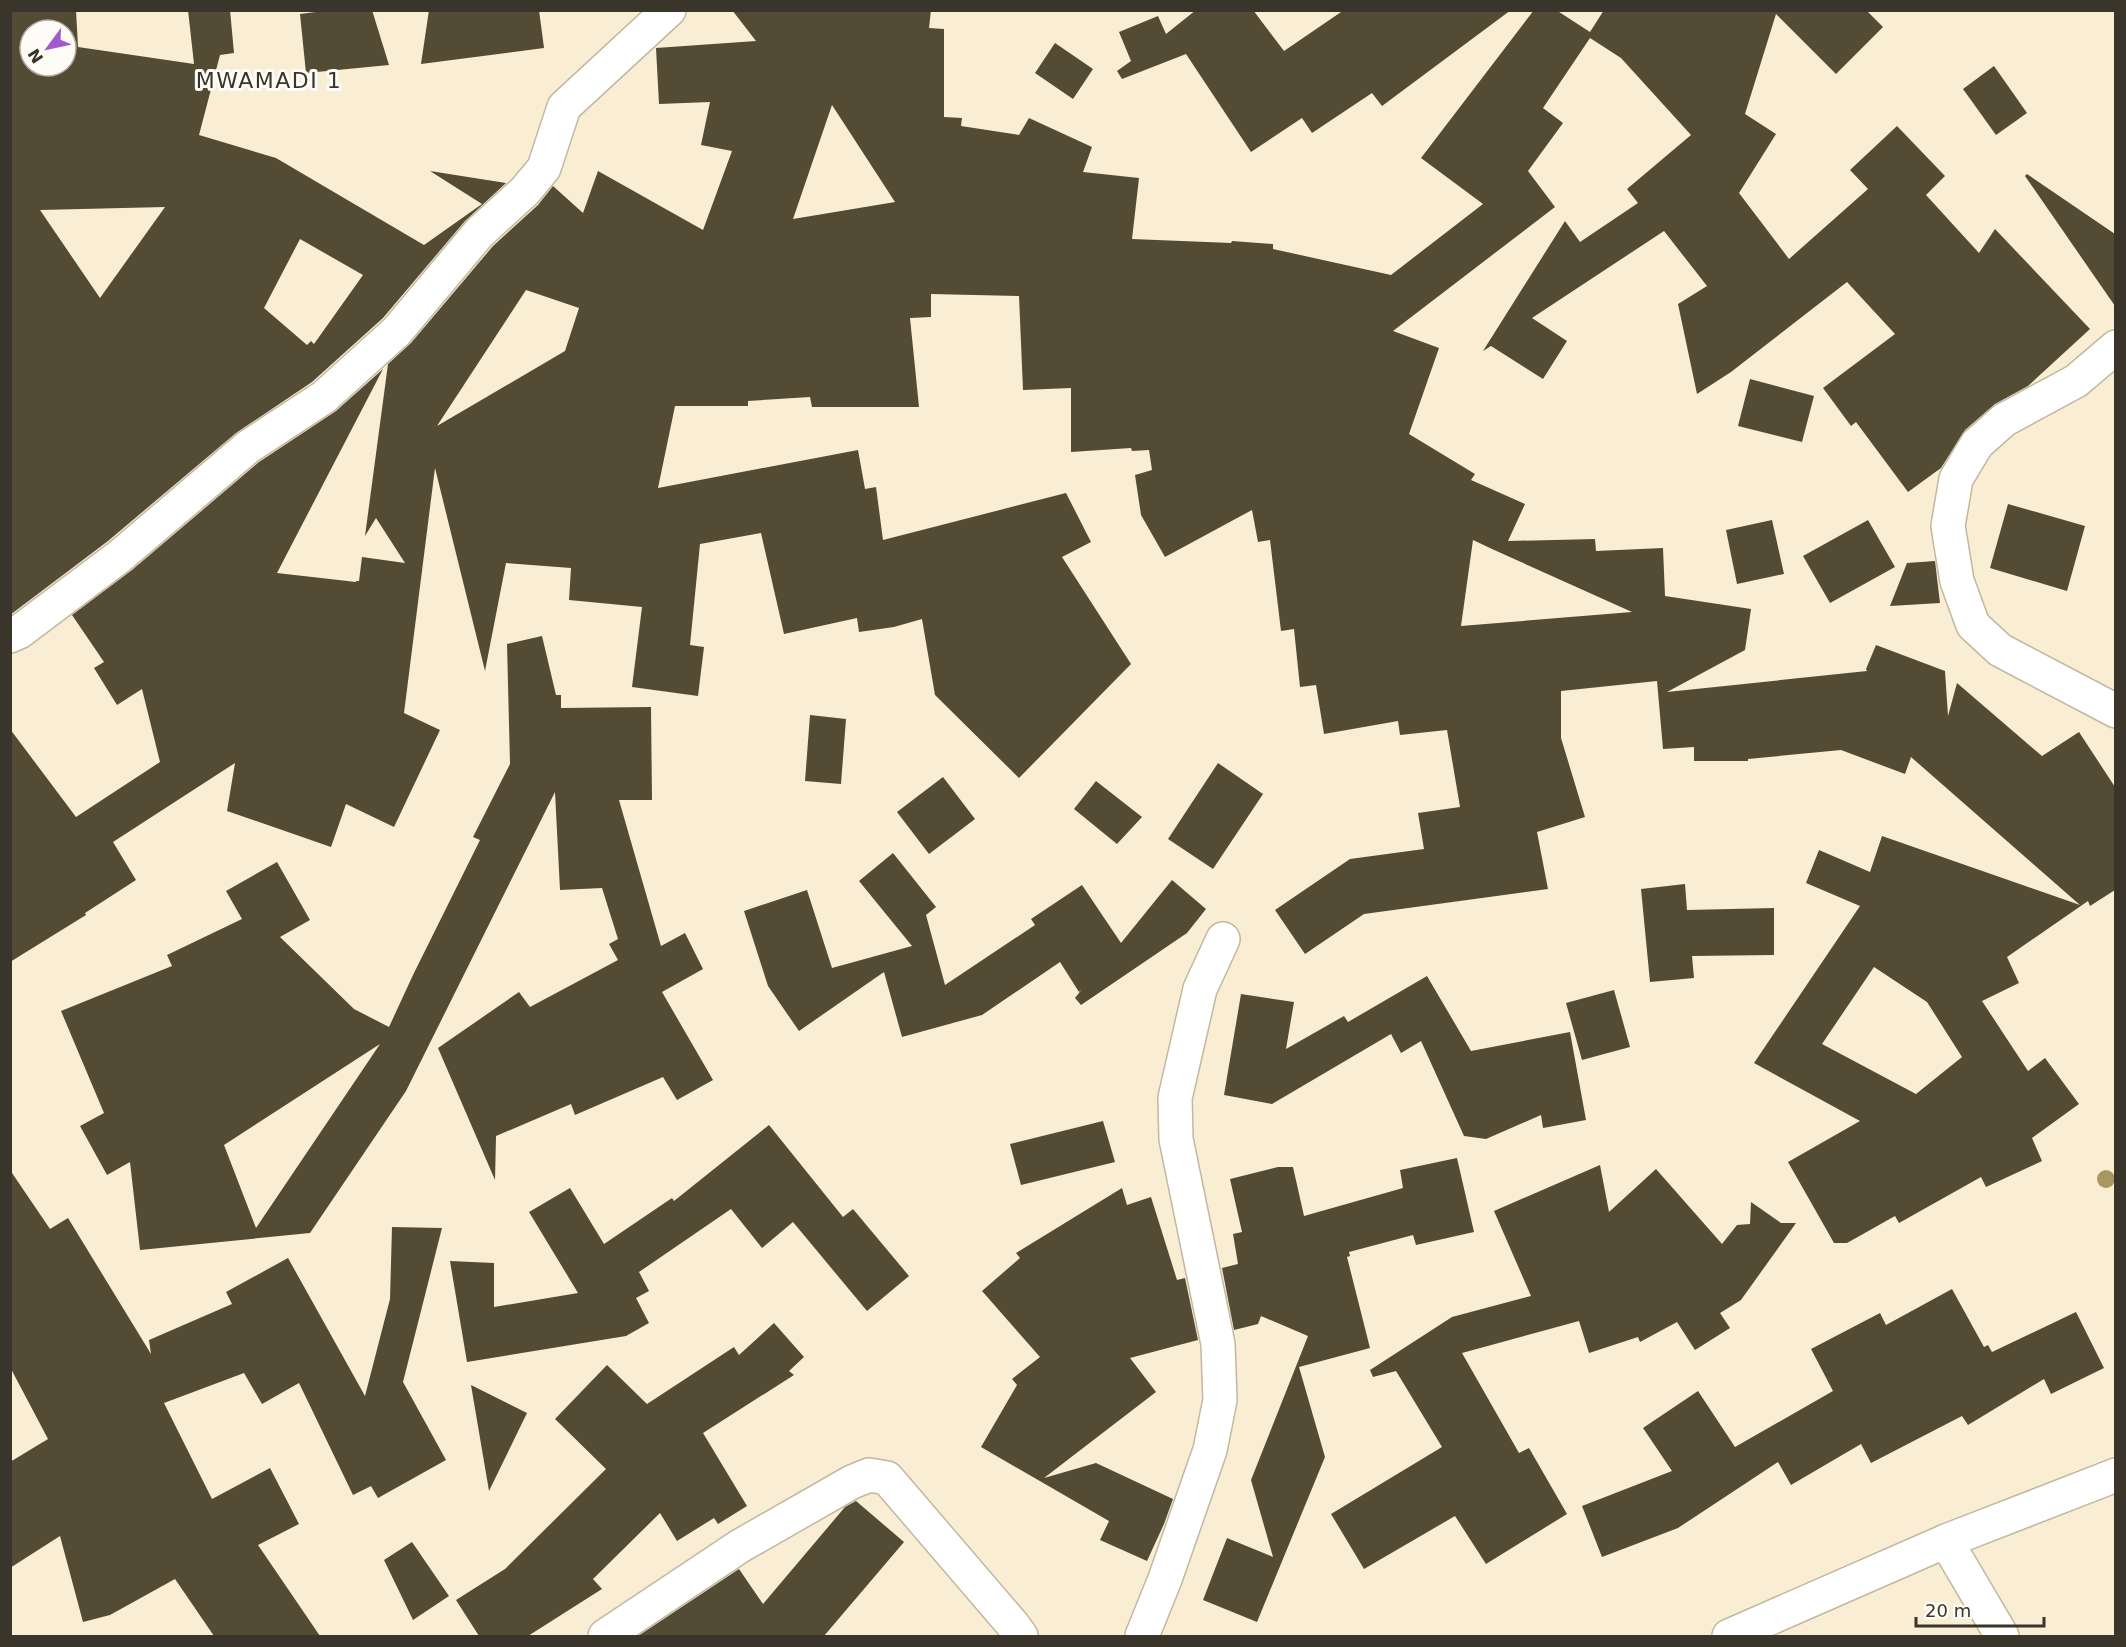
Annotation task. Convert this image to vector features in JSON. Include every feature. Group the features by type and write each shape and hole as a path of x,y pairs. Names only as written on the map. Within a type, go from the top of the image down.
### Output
{"street":[{"path":"10,636 19,632 120,556 248,447 324,397 397,331 479,233 525,190 544,168 564,107 669,10"},
{"path":"2115,347 2076,381 2004,420 1977,444 1956,479 1948,526 1958,581 1973,625 2000,650 2115,711"},
{"path":"1142,1636 1165,1579 1210,1450 1220,1400 1218,1344 1176,1139 1175,1098 1200,989 1223,939"},
{"path":"605,1636 740,1546 852,1482 869,1475 887,1478 1021,1636"},
{"path":"1729,1636 1946,1541 2115,1475"},
{"path":"1946,1541 2002,1636"}],"building":[{"path":"10,10 76,10 76,18 18,18 18,78 78,78 78,47 194,64 188,10 230,10 234,53 220,55 199,135 276,158 424,245 482,204 430,171 506,183 465,221 383,318 312,382 236,433 108,541 10,615","holes":["165,207 100,298 40,210","300,239 363,275 314,344 311,341 307,345 264,308"]},
{"path":"331,10 372,10 389,65 306,73 300,14"},
{"path":"429,10 539,10 544,48 421,64"},
{"path":"732,10 931,10 929,28 944,29 944,117 962,118 961,126 1019,135 1029,118 1092,147 1083,172 1139,178 1132,239 1273,244 1273,249 1391,275 1483,204 1421,158 1534,10 1556,10 1590,32 1604,10 1866,10 1883,27 1836,74 1776,14 1745,114 1776,134 1739,193 1789,259 1868,189 1850,170 1897,126 1945,176 1926,195 1979,253 1995,229 2090,329 2028,386 1995,404 1965,430 1941,468 1908,492 1856,422 1851,426 1823,388 1895,334 1847,282 1731,372 1697,394 1678,304 1707,286 1664,231 1532,318 1567,341 1543,379 1491,346 1483,351 1565,221 1580,242 1638,203 1627,189 1691,135 1621,58 1590,38 1543,108 1563,123 1528,171 1555,207 1393,331 1439,348 1409,434 1475,474 1471,480 1525,504 1508,541 1595,539 1596,551 1663,548 1665,596 1751,609 1745,650 1667,692 1867,671 1876,645 1945,671 1948,716 1957,683 2042,756 2079,732 2115,787 2115,890 2090,906 2088,901 2007,957 2019,983 1982,1001 2028,1071 2045,1058 2079,1104 2032,1138 2042,1161 1986,1187 1981,1177 1899,1223 1895,1216 1847,1243 1834,1243 1788,1162 1860,1121 1754,1063 1860,906 1806,883 1819,850 1870,872 1882,836 2080,905 1911,757 1905,774 1841,750 1748,759 1748,761 1694,761 1694,747 1663,749 1657,681 1561,691 1561,738 1585,817 1537,832 1548,889 1364,914 1305,954 1275,910 1350,859 1424,849 1418,813 1460,807 1447,730 1400,735 1398,721 1324,734 1316,685 1300,687 1294,629 1281,631 1270,540 1258,542 1252,510 1165,557 1141,515 1135,475 1152,470 1149,450 1132,451 1131,448 1071,452 1071,388 1023,390 1019,296 931,294 931,317 910,318 919,407 812,407 810,397 748,401 748,406 675,406 658,488 858,450 865,489 876,487 883,540 1066,493 1091,542 1062,557 1131,664 1019,778 935,695 922,619 894,627 859,632 857,618 784,634 761,533 700,544 690,645 704,647 698,696 632,687 642,607 569,600 571,568 506,563 485,671 435,468 404,713 440,730 394,827 346,804 331,847 227,811 235,763 113,842 136,880 85,913 86,915 10,962 10,729 76,817 160,762 142,689 117,705 94,668 104,662 72,615 132,570 259,462 336,411 383,369 277,573 356,582 359,581 362,557 405,563 376,518 365,536 388,364 411,343 493,246 538,205 553,186 583,213 598,171 703,230 732,151 701,145 710,102 659,104 656,48 756,41","holes":["832,105 895,202 793,219","526,290 579,308 565,351 437,426","1473,540 1632,612 1461,626","1874,967 1927,1002 1962,1057 1916,1094 1822,1044"]},
{"path":"1196,10 1253,10 1284,51 1344,10 1511,10 1382,106 1372,93 1312,133 1302,118 1251,152 1186,54 1122,79 1117,71 1131,61 1119,32 1158,16 1166,34"},
{"path":"1055,43 1093,69 1073,99 1035,73"},
{"path":"1994,66 2027,113 1996,135 1963,89"},
{"path":"2027,174 2115,234 2115,306 2025,176"},
{"path":"1750,379 1814,396 1802,442 1738,426"},
{"path":"2008,504 2085,526 2067,591 1990,568"},
{"path":"1772,520 1784,574 1737,584 1726,530"},
{"path":"1868,520 1895,567 1830,603 1803,556"},
{"path":"1935,561 1940,603 1890,606 1907,563"},
{"path":"542,636 556,695 561,695 561,708 651,707 652,800 619,800 661,946 685,933 703,969 662,992 713,1080 677,1100 663,1077 575,1115 571,1104 496,1136 495,1180 438,1048 519,992 530,1007 618,960 609,944 618,939 602,888 560,890 555,792 406,1091 310,1233 140,1250 130,1162 107,1175 80,1126 104,1113 61,1011 172,966 167,955 242,919 226,891 277,862 310,920 280,937 354,1009 389,1027 480,840 473,837 510,764 507,644","holes":["380,1044 256,1228 224,1145"]},
{"path":"810,715 846,719 841,784 805,781"},
{"path":"1218,763 1263,794 1213,869 1168,839"},
{"path":"943,777 975,819 929,854 897,812"},
{"path":"1096,781 1142,817 1117,844 1074,809"},
{"path":"893,853 936,907 926,915 945,985 1035,925 1031,919 1082,885 1121,943 1172,880 1206,909 1187,933 1081,1005 1075,998 1082,989 1079,992 1060,962 982,1015 902,1037 884,972 799,1031 768,986 744,911 807,890 832,968 912,946 859,881"},
{"path":"1685,884 1687,910 1774,908 1774,955 1692,956 1694,978 1650,982 1641,889"},
{"path":"1427,976 1471,1051 1570,1032 1586,1120 1543,1128 1541,1115 1486,1139 1464,1136 1421,1041 1401,1053 1391,1034 1272,1104 1224,1095 1241,994 1294,1002 1286,1049 1344,1016 1348,1022"},
{"path":"1614,990 1630,1047 1582,1060 1566,1003"},
{"path":"1103,1121 1115,1162 1021,1185 1010,1144"},
{"path":"769,1125 843,1217 853,1209 909,1276 867,1311 793,1222 762,1248 731,1209 639,1272 649,1291 636,1298 649,1323 626,1336 467,1362 450,1261 494,1263 494,1307 578,1293 529,1212 570,1188 604,1244 672,1198 674,1201"},
{"path":"1457,1158 1474,1232 1416,1245 1413,1235 1349,1252 1350,1256 1347,1257 1370,1348 1299,1367 1325,1457 1257,1622 1203,1600 1227,1538 1273,1557 1251,1480 1308,1336 1261,1316 1258,1324 1234,1330 1222,1268 1238,1264 1233,1234 1242,1232 1230,1179 1278,1167 1293,1167 1304,1216 1403,1188 1400,1170"},
{"path":"1600,1165 1609,1212 1656,1169 1722,1244 1737,1225 1750,1224 1751,1202 1781,1223 1796,1223 1741,1300 1720,1313 1730,1328 1695,1350 1677,1322 1640,1342 1638,1337 1589,1353 1579,1321 1462,1353 1519,1453 1529,1448 1567,1514 1486,1564 1455,1516 1364,1569 1331,1514 1442,1447 1396,1371 1373,1377 1370,1370 1452,1317 1531,1296 1494,1211"},
{"path":"10,1170 50,1229 68,1218 151,1354 149,1340 232,1304 226,1292 288,1258 365,1396 390,1299 392,1227 442,1228 403,1382 446,1460 378,1498 371,1486 353,1495 299,1383 262,1404 244,1373 164,1403 212,1499 270,1468 299,1524 258,1545 320,1636 214,1636 175,1579 110,1615 83,1622 60,1536 10,1568 10,1462 48,1439 10,1367"},
{"path":"1122,1188 1127,1205 1151,1197 1177,1280 1185,1278 1198,1340 1130,1358 1156,1392 1044,1478 1096,1463 1173,1499 1147,1561 1100,1540 1109,1521 981,1447 1017,1385 1012,1379 1040,1357 982,1291 1020,1258 1016,1253"},
{"path":"1952,1289 1984,1347 1988,1345 1992,1352 2076,1312 2104,1368 2051,1394 2044,1379 1968,1425 1962,1416 1871,1463 1861,1444 1791,1485 1778,1462 1678,1528 1602,1557 1582,1506 1672,1471 1643,1428 1698,1391 1735,1447 1833,1391 1811,1349 1880,1313 1886,1325"},
{"path":"774,1323 804,1357 789,1371 794,1375 703,1433 747,1506 718,1524 714,1518 677,1541 660,1513 593,1579 602,1589 528,1636 479,1636 456,1600 505,1569 606,1469 555,1419 607,1365 647,1404 734,1347 739,1355"},
{"path":"471,1385 527,1413 489,1491"},
{"path":"856,1501 904,1542 824,1636 638,1636 739,1569 763,1604 845,1507"},
{"path":"412,1542 449,1596 413,1620 384,1560"}],"district":[{"name":"MWAMADI 1","path":"269,80"}]}
